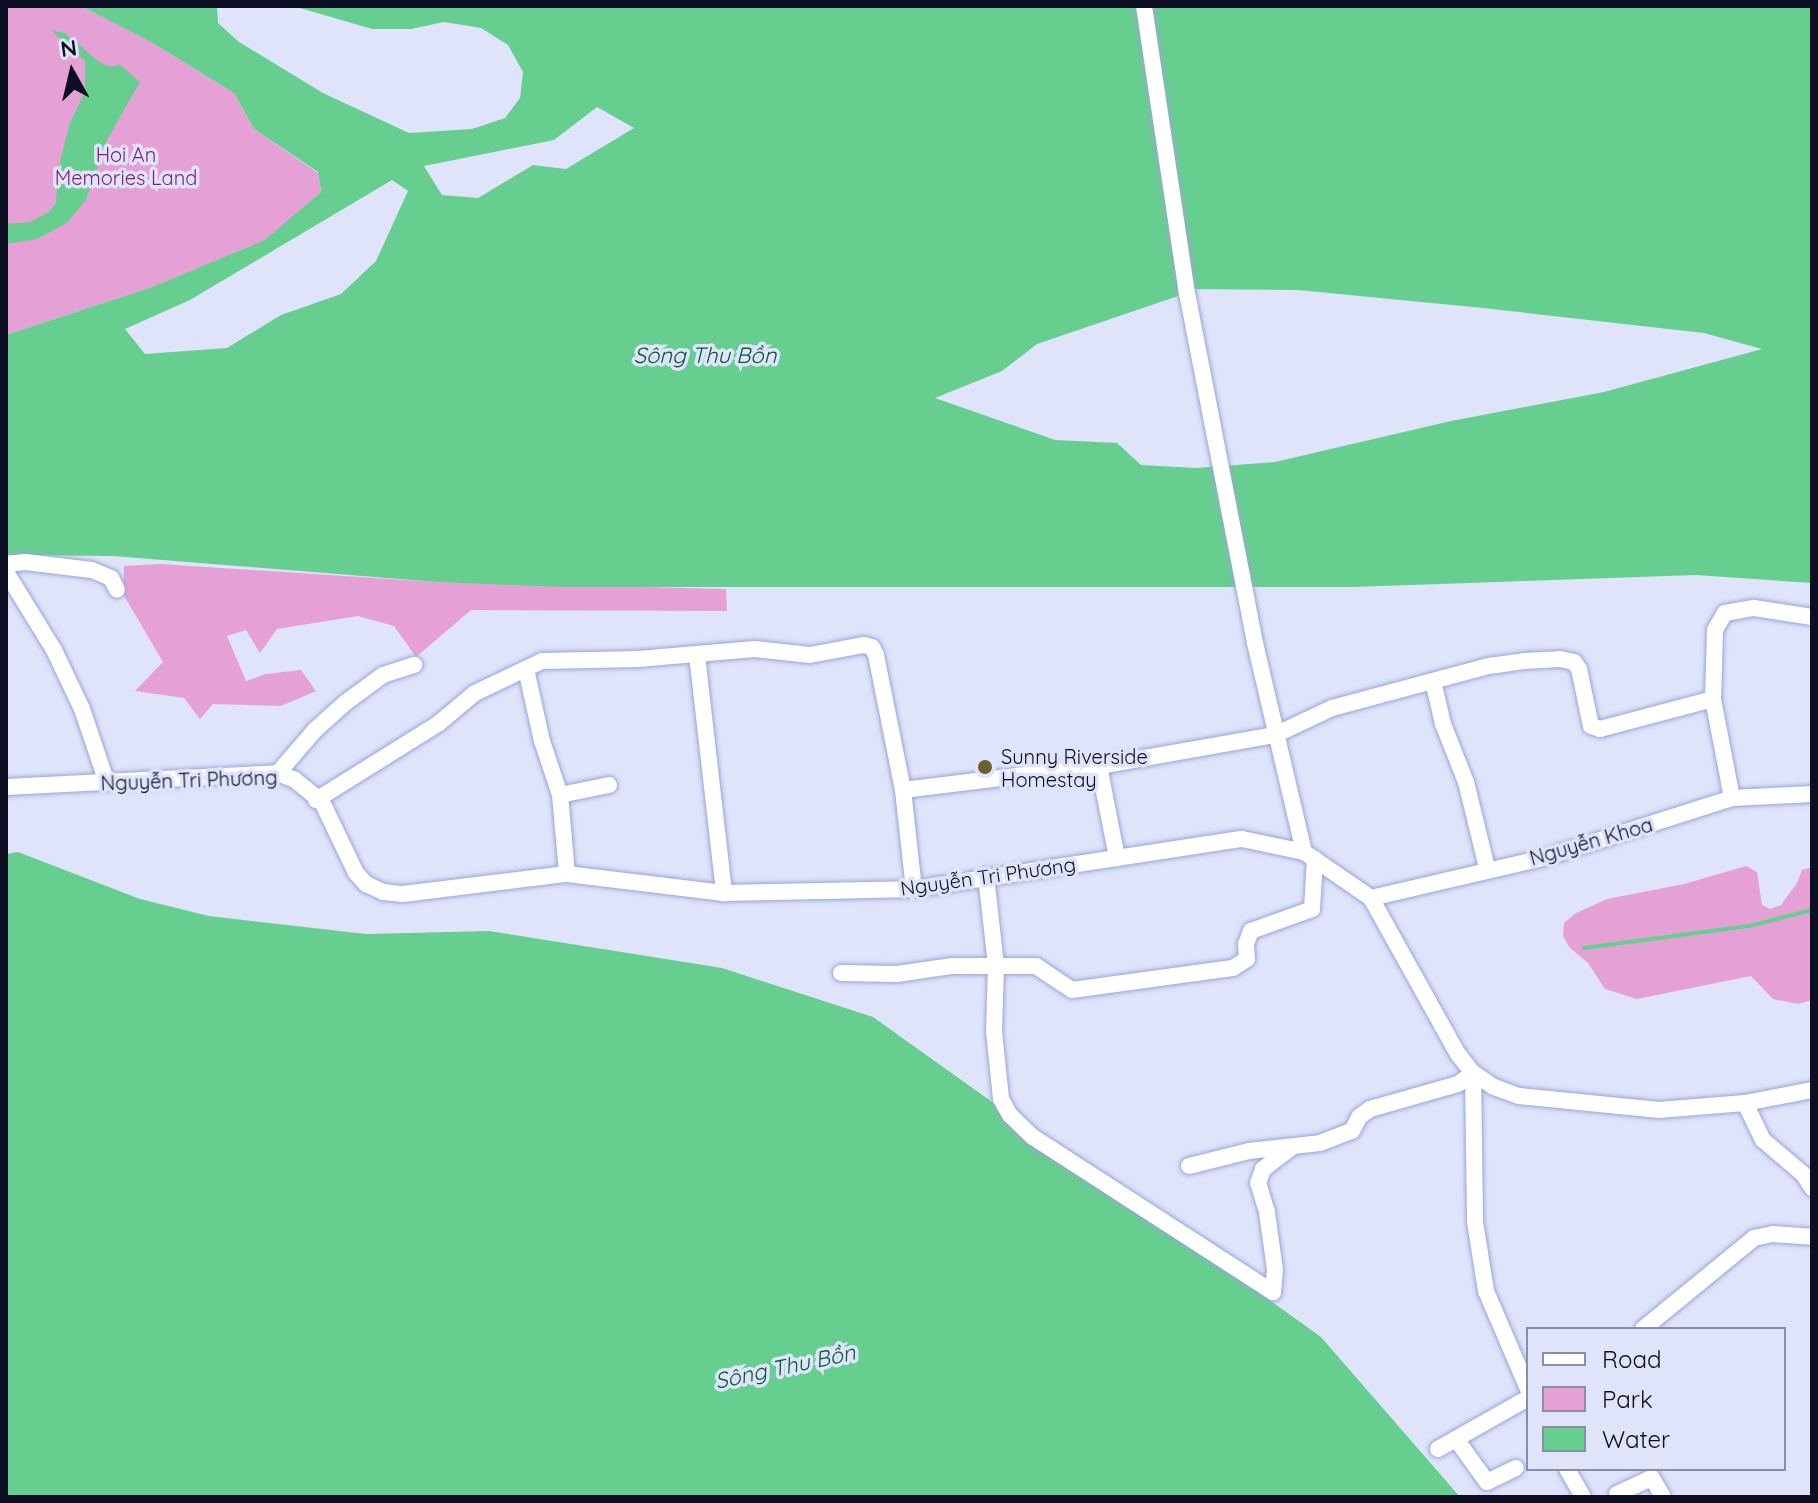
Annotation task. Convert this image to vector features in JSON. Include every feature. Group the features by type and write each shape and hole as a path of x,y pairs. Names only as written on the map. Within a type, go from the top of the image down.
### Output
{"street":[{"path":"841,973 897,974 996,965 1042,967 1072,990 1238,966 1247,959 1246,944 1251,931 1313,908 1309,856 1275,735 1187,293 1144,6"},
{"path":"6,564 25,562 92,570 111,578 117,590"},
{"path":"6,572 54,650 82,709 107,783"},
{"path":"1732,798 1713,699 1714,637 1725,613 1754,608 1812,617"},
{"path":"316,800 439,723 475,693 542,661 697,655 755,649 810,655 841,647 872,647 903,790 914,889"},
{"path":"697,655 724,893"},
{"path":"903,790 1099,766 1275,735 1332,708 1489,666 1569,659 1579,669 1591,726 1600,729 1713,699"},
{"path":"278,773 315,730 345,703 383,675 414,665"},
{"path":"526,669 542,741 560,795 567,874"},
{"path":"1433,681 1443,724 1466,782 1487,868"},
{"path":"1099,766 1117,858"},
{"name":"Nguyễn Tri Phương","path":"6,787 278,773 295,780 322,802 356,873 366,884 383,892 403,894 567,874 724,893 914,889 1242,839 1309,856 1371,898 1458,1054 1473,1073 1494,1087 1519,1096 1659,1110 1745,1103 1812,1090"},
{"path":"560,795 609,785"},
{"name":"Nguyễn Khoa","path":"1371,898 1487,868 1547,857 1732,798 1812,794"},
{"path":"986,876 996,965 994,1031 1001,1099 1010,1115 1056,1155 1273,1292 1275,1270 1267,1212 1258,1183 1263,1169 1291,1148"},
{"path":"1189,1166 1249,1151 1320,1143 1352,1131 1359,1117 1370,1109 1458,1084 1473,1073"},
{"path":"1473,1073 1475,1222 1486,1291 1526,1384"},
{"path":"1745,1103 1763,1140 1803,1174 1812,1188"},
{"path":"1645,1327 1754,1238 1773,1234 1812,1237"},
{"path":"1438,1449 1526,1399"},
{"path":"1456,1439 1487,1482 1516,1468"},
{"path":"1568,1471 1583,1497"},
{"path":"1617,1494 1655,1473 1663,1497"}],"green space":[{"name":"Hoi An Memories Land","path":"6,6 81,6 151,42 234,93 254,129 318,173 321,192 266,240 152,287 6,335"},
{"path":"160,564 437,582 726,589 727,611 471,610 416,657 394,626 358,616 277,629 260,653 246,630 227,636 246,681 266,674 301,670 316,691 281,706 213,704 200,719 184,698 135,691 163,662 123,594 124,566"},
{"path":"1746,866 1757,872 1762,905 1770,909 1781,905 1797,883 1802,870 1812,867 1812,1000 1798,1004 1773,999 1751,976 1637,999 1605,989 1588,963 1569,947 1563,936 1564,923 1576,913 1607,899 1684,884"}],"water":[{"name":"Sông Thu Bồn","path":"81,6 217,6 218,23 239,42 323,93 409,133 472,129 505,118 520,98 523,72 508,45 481,28 444,22 411,29 372,29 293,6 1812,6 1812,583 1696,575 1352,587 561,587 437,582 113,556 6,555 6,335 152,287 265,240 321,192 318,172 254,129 234,93 151,42","holes":["597,107 634,128 566,169 533,165 478,198 442,195 424,166 554,140","392,180 408,191 376,261 341,294 281,315 227,348 145,354 125,329 190,300","1188,289 1298,290 1483,308 1704,333 1762,349 1604,392 1451,421 1275,462 1196,468 1141,465 1117,443 1055,440 935,398 1002,371 1037,344 1187,293"]},
{"path":"51,30 65,33 99,62 112,67 119,64 140,82 107,140 86,200 67,223 37,239 6,244 6,224 30,222 49,212 56,203 58,170 70,123 85,92 85,61"},
{"name":"Sông Thu Bồn","path":"18,852 140,899 209,916 366,934 489,931 722,968 873,1017 1321,1337 1460,1497 6,1497 6,854"}],"waterway":[{"path":"1584,948 1749,926 1812,910"}],"place":[{"name":"Sunny Riverside Homestay","path":"985,767"}]}
